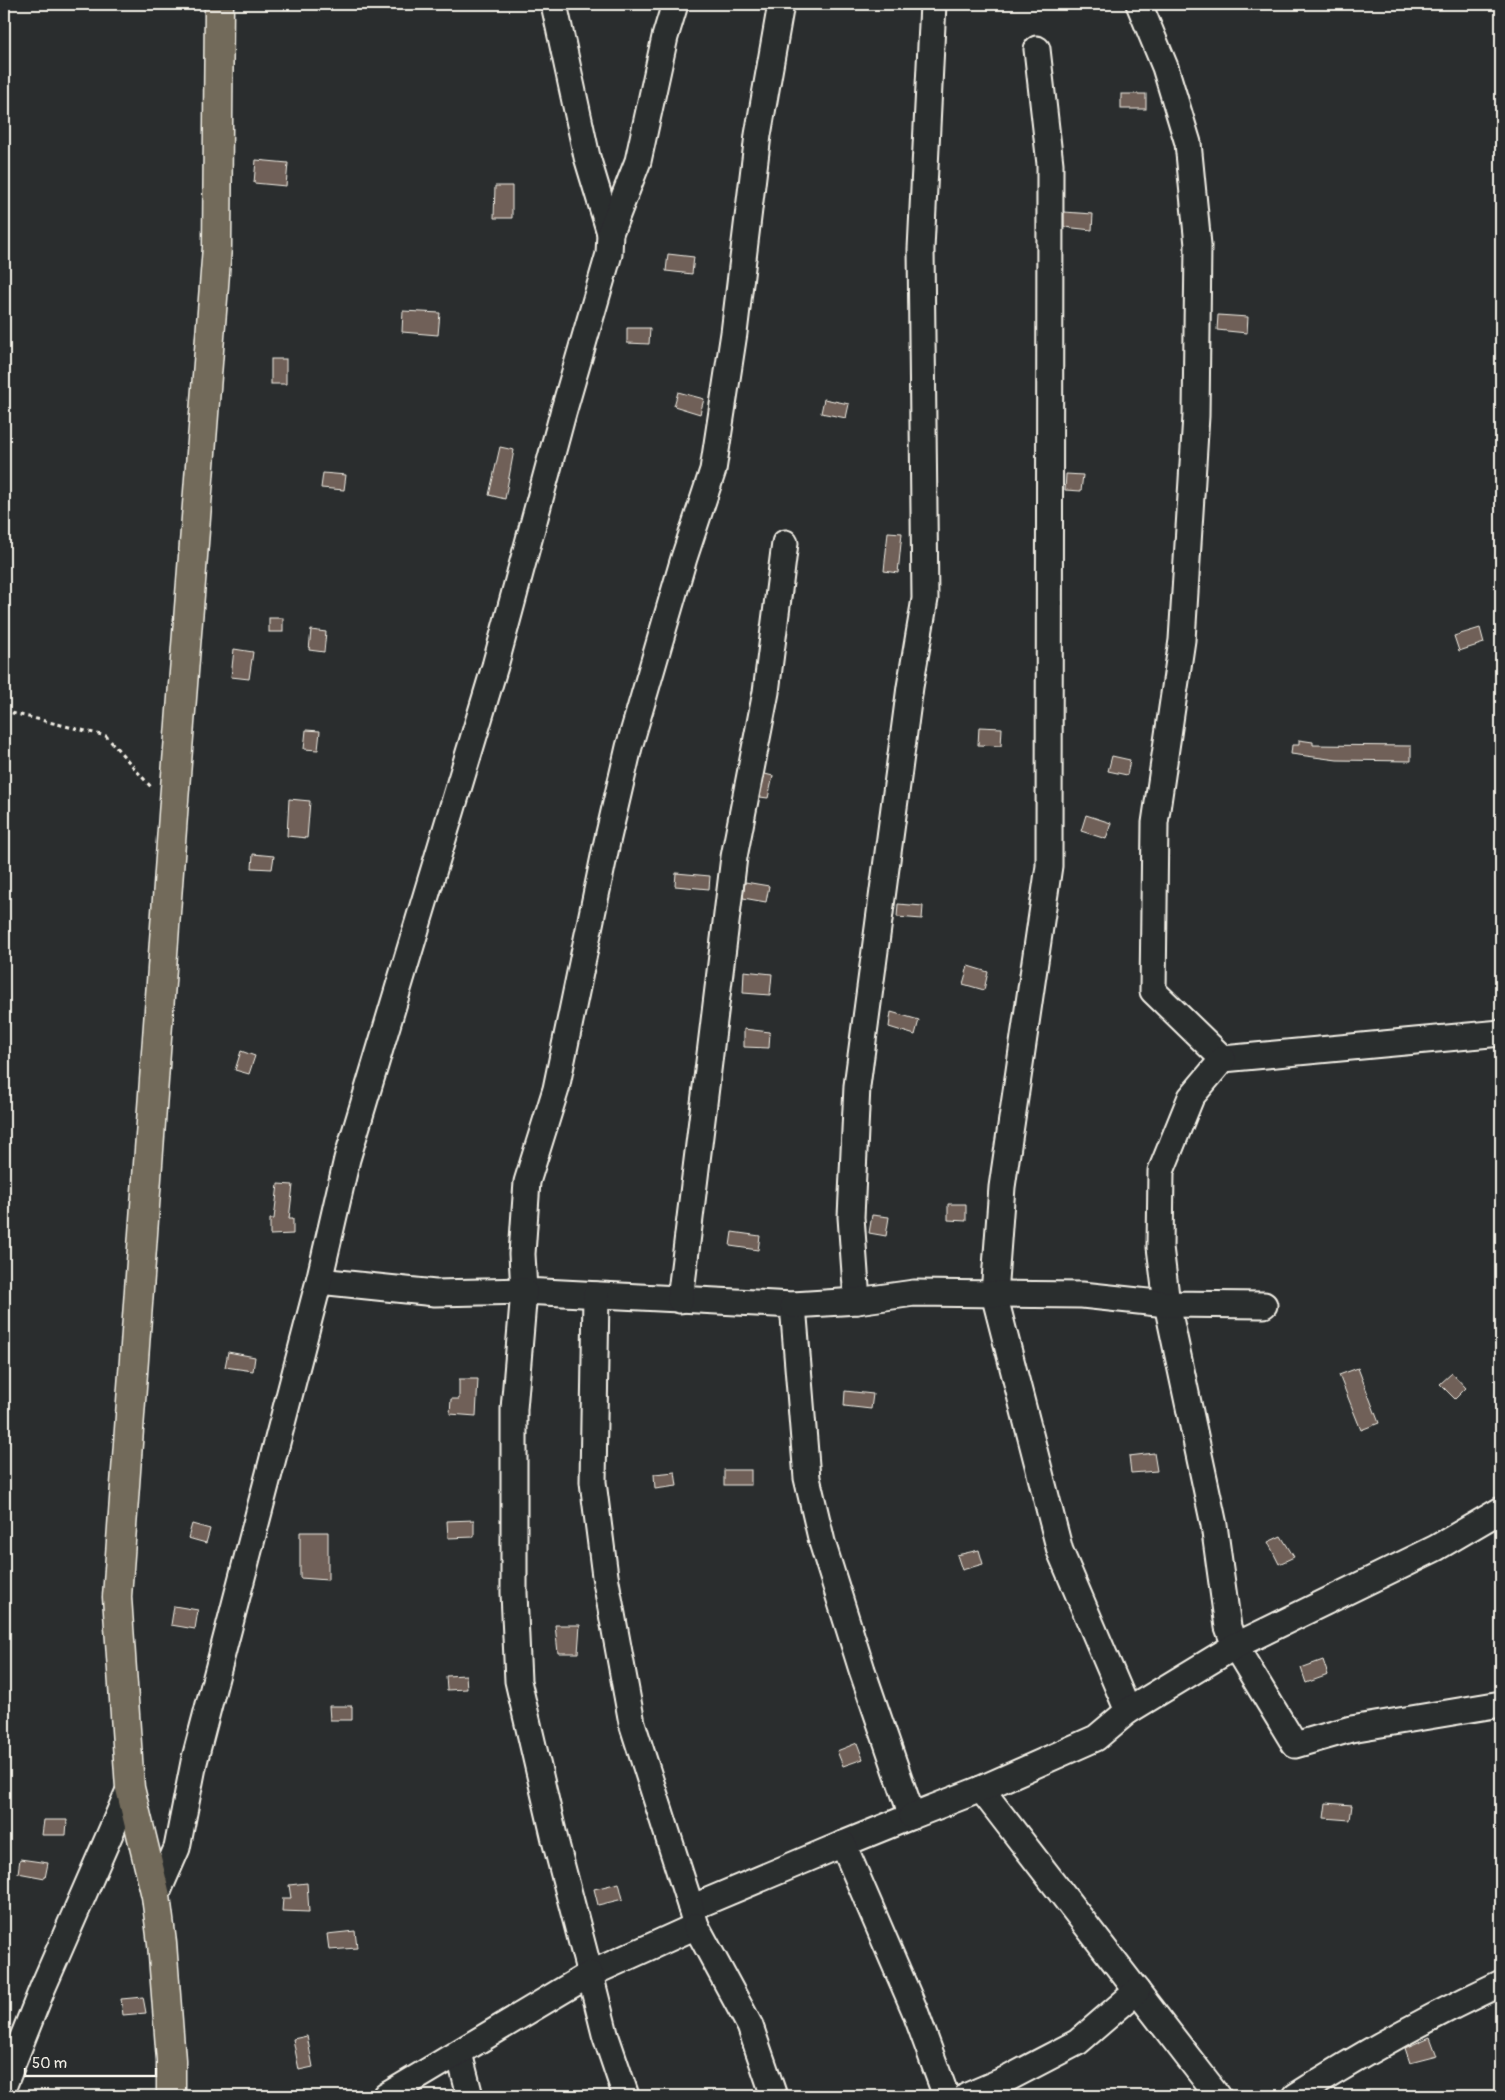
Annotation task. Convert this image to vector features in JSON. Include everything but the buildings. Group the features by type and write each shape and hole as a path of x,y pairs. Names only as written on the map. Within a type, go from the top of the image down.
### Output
{"main road":[{"path":"171,2096 169,2031 156,1896 130,1788 117,1597 174,801 217,247 219,4"}],"street":[{"path":"554,4 588,157 610,233"},
{"path":"156,1896 177,1848 194,1762 319,1281 348,1160 495,666 563,414 609,254 610,233 638,161 674,4"},
{"path":"626,2096 605,2034 555,1840 518,1681 514,1593 514,1409 524,1291 522,1254 527,1182 556,1089 607,842 629,746 684,558 713,470 734,333 758,135 781,4"},
{"path":"857,1301 851,1217 857,1086 910,687 925,599 921,249 933,4"},
{"path":"1139,4 1165,67 1188,143 1198,245 1196,416 1186,582 1182,640 1155,823 1153,992 1223,1059"},
{"path":"1037,49 1050,164 1049,866 1002,1187 994,1294 1060,1552 1128,1711"},
{"path":"680,1300 734,857 766,692 785,543"},
{"path":"1501,1034 1223,1059 1191,1097 1161,1171 1160,1247 1167,1304 1214,1525 1228,1628 1235,1646 1296,1744 1351,1729 1501,1704"},
{"path":"319,1281 435,1293 524,1291 794,1305 857,1301 914,1293 1082,1295 1167,1304 1264,1305"},
{"path":"596,1294 593,1482 605,1576 632,1723 693,1917 750,2026 774,2096"},
{"path":"794,1305 807,1478 822,1542 862,1670 912,1816"},
{"path":"386,2096 590,1974 693,1917 843,1844 981,1788 1096,1738 1128,1711 1235,1646 1436,1548 1501,1510"},
{"path":"4,2085 43,1987 130,1788"},
{"path":"981,1788 1218,2096"},
{"path":"843,1844 915,2011 946,2096"},
{"path":"1296,2096 1346,2065 1454,2005 1501,1983"},
{"path":"967,2096 1009,2078 1078,2042 1137,1991"},
{"path":"458,2053 470,2096"}],"path":[{"path":"4,711 106,736 155,790 174,801"}]}
